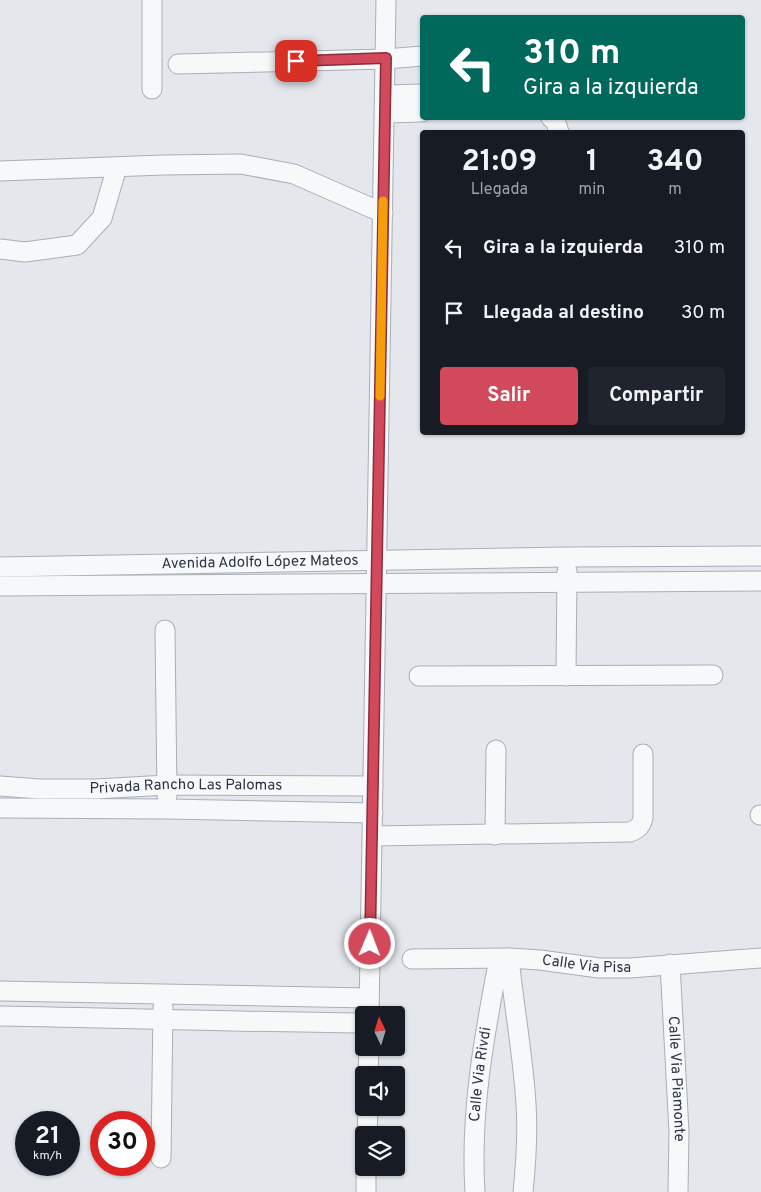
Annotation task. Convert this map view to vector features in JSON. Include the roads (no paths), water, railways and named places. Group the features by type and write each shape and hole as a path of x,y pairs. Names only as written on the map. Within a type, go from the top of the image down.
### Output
{"street":[{"path":"152,0 152,89"},
{"path":"369,1006 386,0"},
{"path":"178,64 420,56"},
{"path":"385,104 420,95"},
{"path":"385,104 420,112"},
{"path":"0,171 241,164 294,174 383,213"},
{"path":"0,249 25,252 77,245 102,218 117,167"},
{"name":"Avenida Adolfo López Mateos","path":"0,567 567,557 761,556"},
{"path":"566,676 567,557"},
{"name":"Avenida Adolfo López Mateos","path":"0,586 761,581"},
{"path":"165,630 167,809"},
{"path":"418,676 713,675"},
{"path":"495,834 496,750"},
{"path":"373,836 630,832 638,829 644,818 643,754"},
{"name":"Privada Rancho Las Palomas","path":"0,786 39,789 96,789 167,785 373,786"},
{"name":"Privada Rancho Las Palomas","path":"0,808 373,813"},
{"name":"Calle Via Pisa","path":"412,959 504,958 540,960 599,968 630,968 761,958"},
{"name":"Calle Via Rivdi","path":"475,1192 474,1140 478,1084 484,1037 504,958"},
{"name":"Calle Via Rivdi","path":"504,958 521,1050 526,1105 526,1160 523,1192"},
{"name":"Calle Via Piamonte","path":"670,964 679,1132 678,1192"},
{"path":"0,992 163,995 355,1006"},
{"path":"160,1158 163,995"},
{"path":"0,1016 225,1022 355,1023"},
{"path":"366,1176 366,1192"}]}
